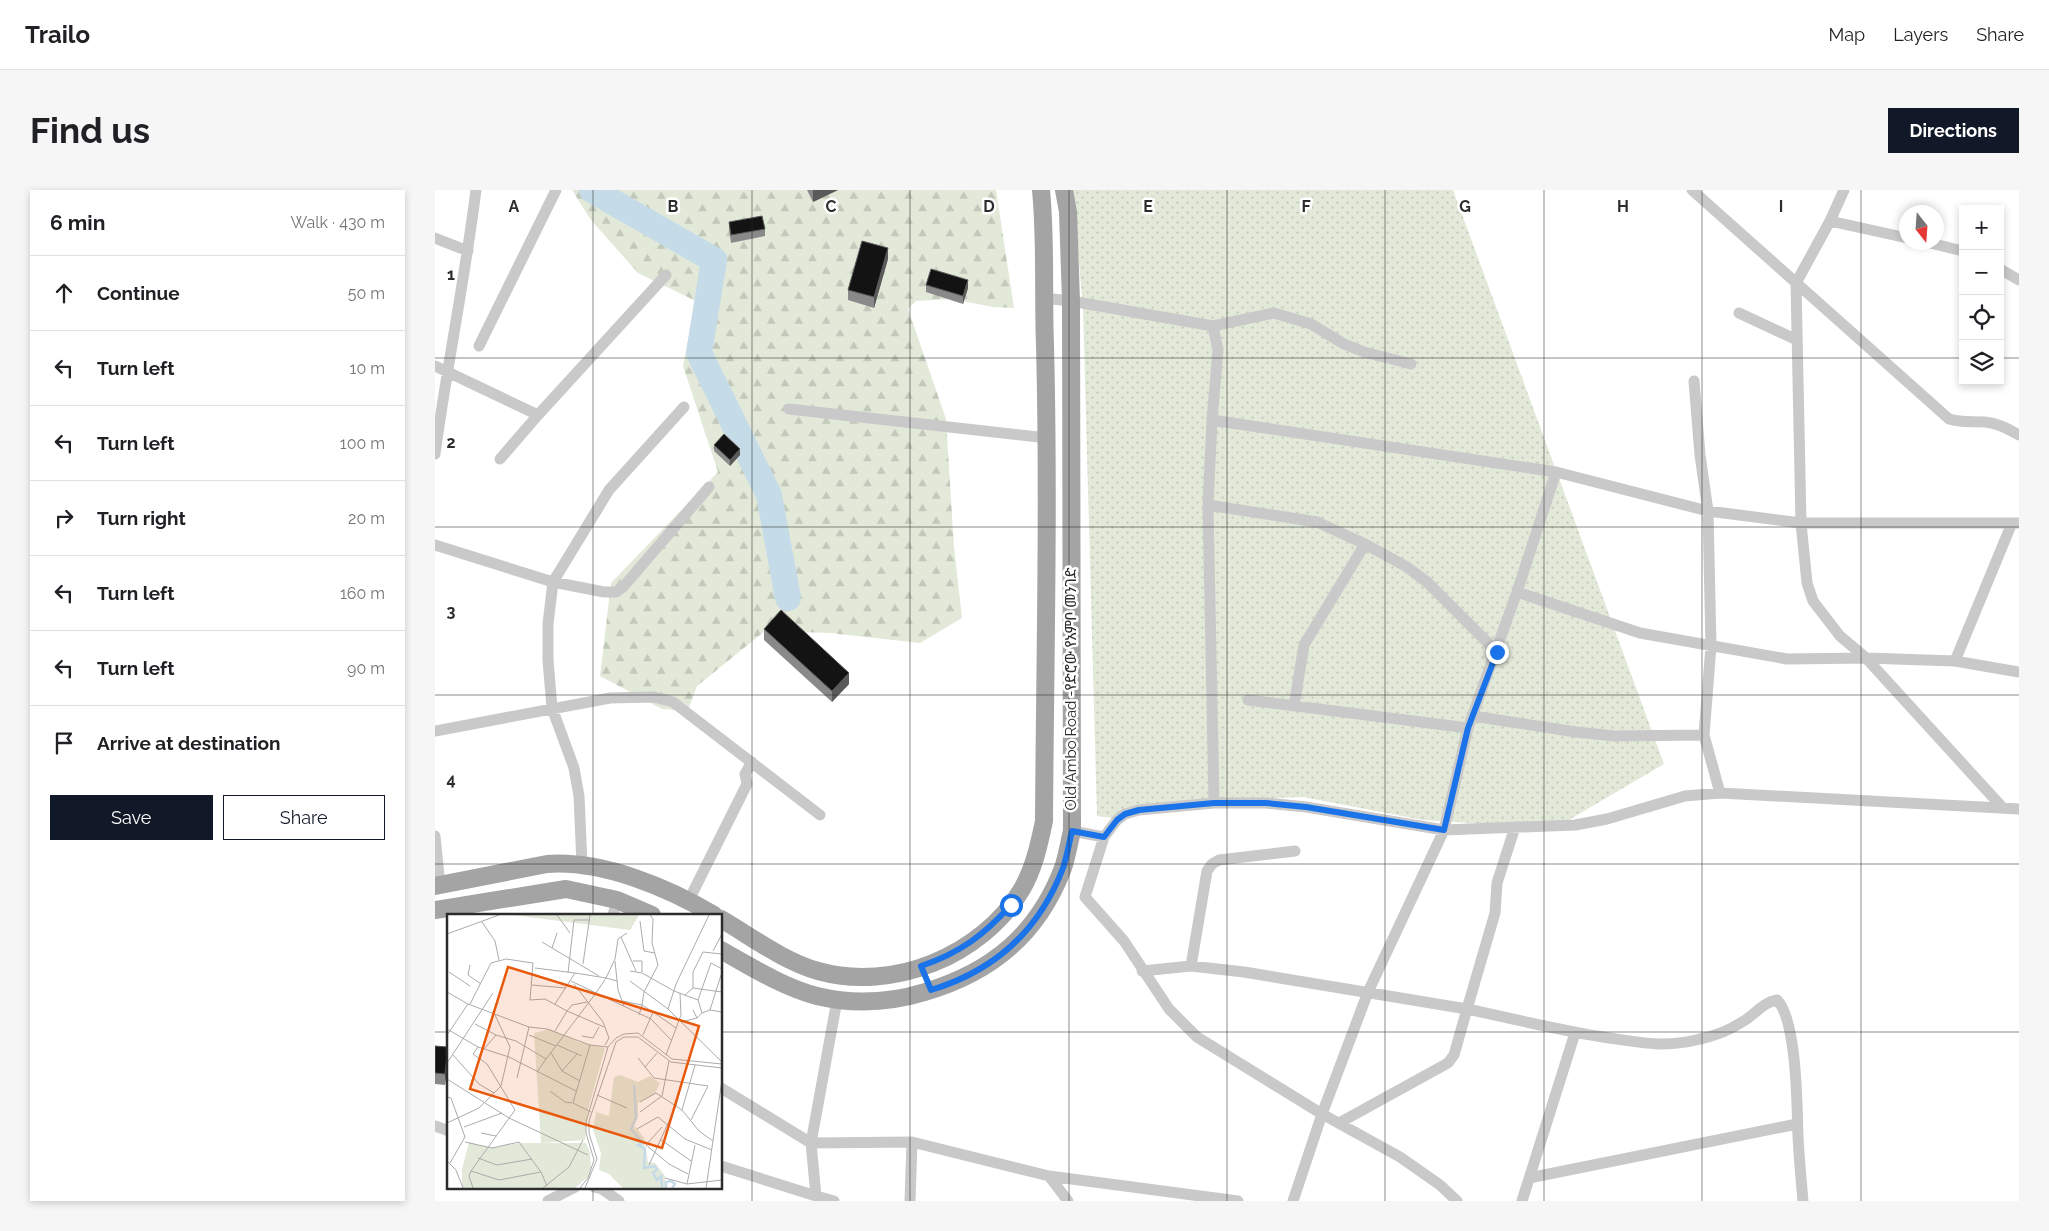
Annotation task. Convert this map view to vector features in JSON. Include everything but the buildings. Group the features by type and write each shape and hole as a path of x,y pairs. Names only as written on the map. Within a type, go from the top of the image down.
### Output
{"main road":[{"name":"Old Ambo Road -የድሮው የአምቦ መንገድ","path":"723,920 793,961 817,970 841,976 869,977 895,974 943,959 976,940 991,927 1019,894 1036,858 1044,821 1047,438 1043,298 1044,222 1041,190"},
{"name":"Old Ambo Road -የድሮው የአምቦ መንገድ","path":"723,951 759,972 815,995 837,1000 876,1002 902,999 954,983 984,968 1023,935 1038,916 1053,891 1064,866 1072,831 1071,301 1067,212 1064,190"},
{"path":"437,885 547,864 582,865 617,872 689,900 712,914"},
{"path":"435,910 566,889 615,907 648,914"},
{"path":"921,966 931,990"}],"street":[{"path":"435,454 447,371 468,252 476,190"},
{"path":"479,346 556,190"},
{"path":"1692,190 1949,419 1961,423 1985,422 1997,424 2019,435"},
{"path":"1844,190 1830,221 1796,283 1801,523 1807,583 1813,601 1840,636 1866,658 2002,807"},
{"path":"1830,221 1899,236"},
{"path":"435,238 468,252"},
{"path":"1944,246 1959,250"},
{"path":"2004,271 2019,280"},
{"path":"500,459 666,275"},
{"path":"1043,298 1071,301 1213,326 1274,313 1311,324 1344,344 1364,352 1411,364"},
{"path":"1739,313 1797,340"},
{"path":"1213,326 1218,350 1208,505 1214,803"},
{"path":"435,366 538,415"},
{"path":"1694,381 1700,455 1708,511 1711,646 1704,734 1720,793"},
{"path":"582,865 579,796 574,768 553,708 548,660 548,624 553,582 609,490 684,407"},
{"path":"789,409 1047,438"},
{"path":"1212,420 1557,472 1708,511 1801,523 2015,523 1955,661"},
{"path":"1293,1201 1322,1114 1368,992 1444,830 1468,728 1497,652 1557,472"},
{"path":"435,545 553,582 604,592 616,592 624,586 709,487"},
{"path":"1208,505 1317,522 1365,544 1407,567 1427,582 1497,652"},
{"path":"1294,706 1304,645 1365,544"},
{"path":"1517,592 1640,633 1787,659 1866,658 1955,661 2019,672"},
{"path":"435,730 609,698 654,697 673,702 820,815"},
{"path":"1248,700 1468,728"},
{"path":"1472,716 1575,732 1615,736 1704,734"},
{"path":"689,900 747,784 745,774 752,762"},
{"path":"1457,1201 1440,1185 1400,1157 1322,1114 1197,1037 1169,1009 1124,942 1085,897 1104,837 1117,820 1125,814 1139,810 1214,803 1266,803 1306,807 1444,830 1575,825 1607,819 1685,796 1720,793 2019,809"},
{"path":"1339,1123 1448,1063 1454,1055 1495,913 1497,883 1515,827"},
{"path":"1072,831 1104,837"},
{"path":"435,836 437,885"},
{"path":"1191,966 1207,871 1212,864 1219,860 1295,851"},
{"path":"1143,970 1191,966 1244,972 1467,1009 1575,1033 1659,1045 1701,1039 1722,1032 1743,1022 1769,1002 1777,1000 1783,1006 1792,1046 1797,1090 1797,1124 1803,1201"},
{"path":"816,1196 811,1143 837,1000"},
{"path":"1522,1201 1575,1033"},
{"path":"723,1089 811,1143 912,1142 1049,1176 1238,1201"},
{"path":"1529,1178 1797,1124"},
{"path":"435,1126 447,1130"},
{"path":"911,1201 912,1142"},
{"path":"723,1167 834,1201"},
{"path":"1049,1176 1068,1201"},
{"path":"547,1201 573,1188"},
{"path":"599,1191 619,1201"}],"green space":[{"path":"572,190 996,190 1014,308 993,307 952,299 916,301 908,309 946,419 954,547 962,618 920,643 830,633 765,631 697,686 688,710 662,709 600,676 611,583 718,472 683,366 696,301 638,273 591,220"},
{"path":"1072,190 1453,190 1664,764 1555,828 1423,820 1303,797 1219,800 1113,818 1097,816 1083,307"}],"waterway":[{"path":"592,190 714,260 699,353 769,495 788,598"}],"route":[{"path":"1011,905 976,940 943,959 921,966 931,990 954,983 984,968 1023,935 1038,916 1053,891 1064,866 1072,831 1104,837 1117,820 1125,814 1150,808 1214,803 1266,803 1306,807 1444,830 1468,728 1497,652"}]}
